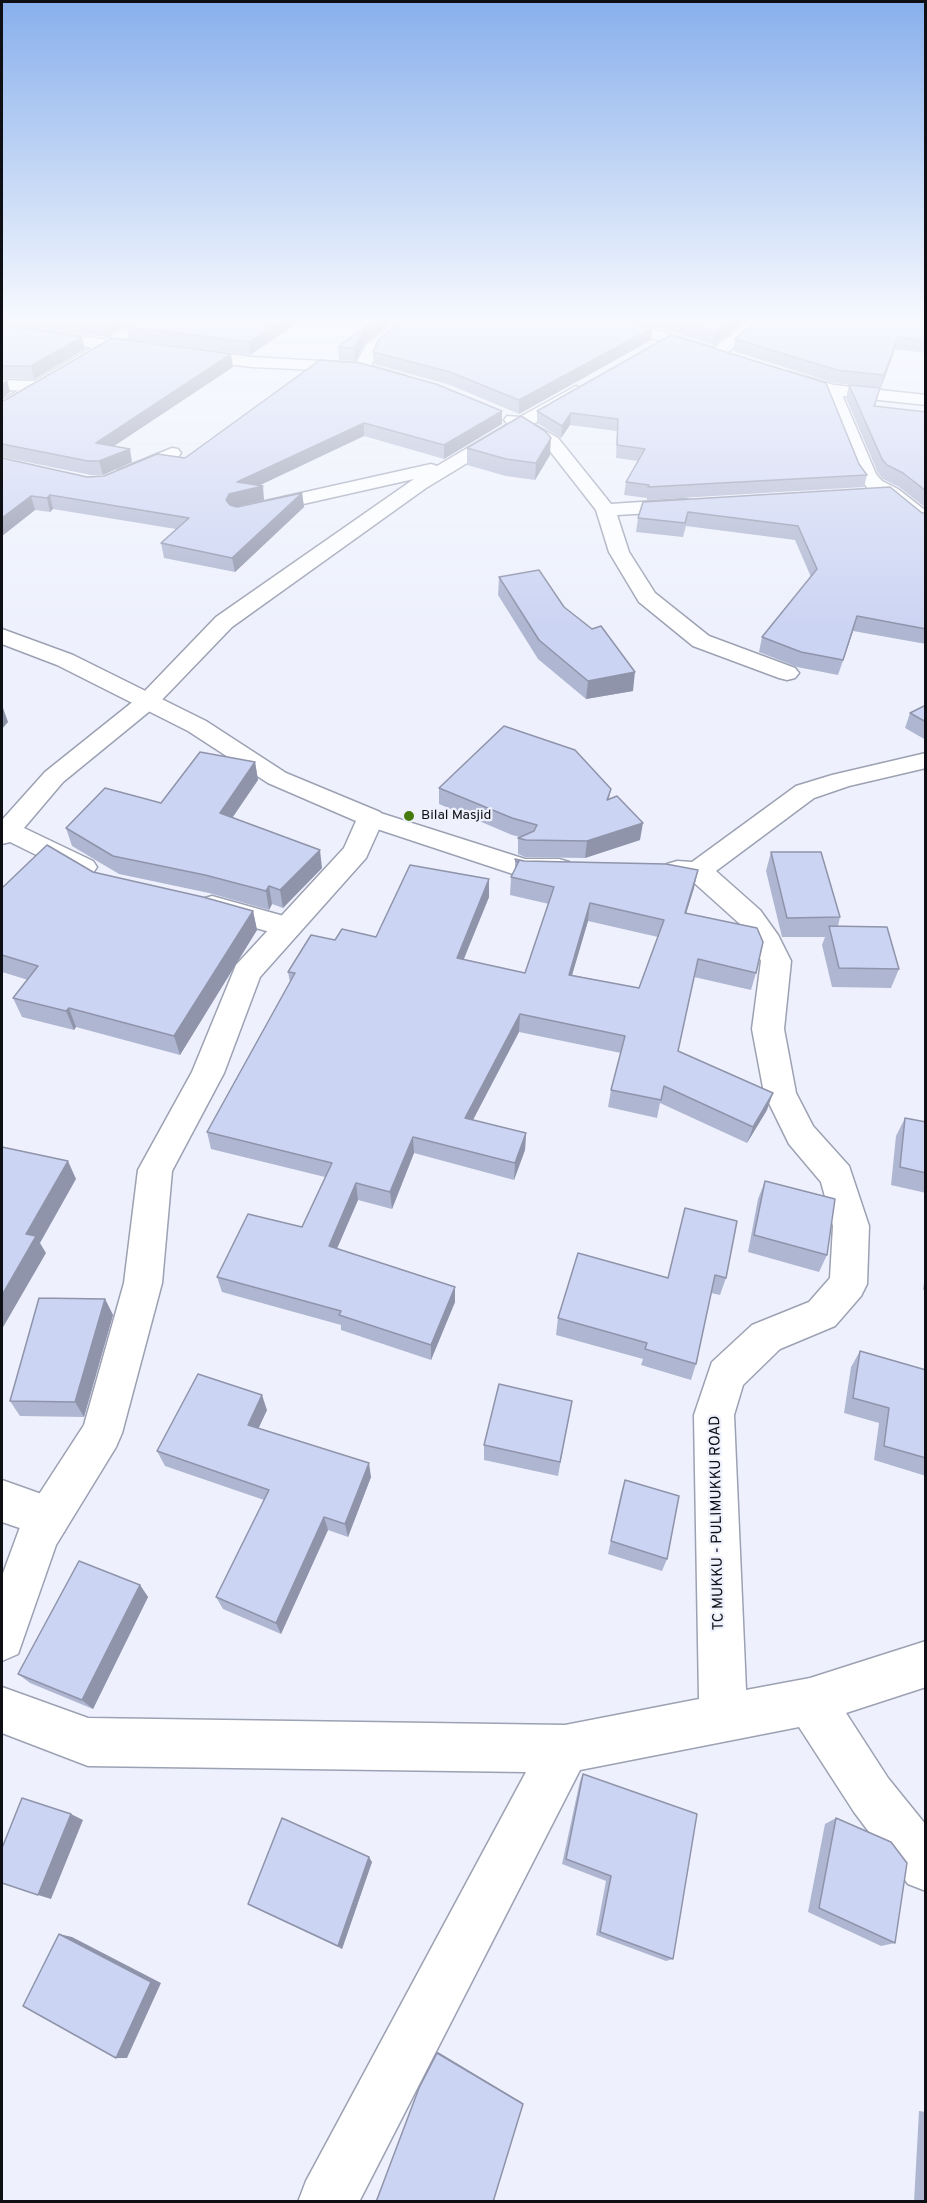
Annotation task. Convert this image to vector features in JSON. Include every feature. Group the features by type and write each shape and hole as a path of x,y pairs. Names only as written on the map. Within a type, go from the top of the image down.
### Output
{"street":[{"path":"101,878 57,852 4,833 54,777 148,701 224,622 419,484 448,467 508,420"},
{"path":"513,420 552,442 606,510 619,552 647,597 701,641 787,674"},
{"path":"844,420 867,475 876,485 891,493 926,521"},
{"path":"106,482 172,453"},
{"path":"240,513 448,467"},
{"path":"855,495 891,493"},
{"path":"606,510 701,504"},
{"path":"2,636 65,660 197,726 277,778 371,818 523,868 581,869"},
{"path":"651,870 698,871 806,792 840,780 926,760"},
{"path":"2,1638 38,1534 102,1433 143,1283 155,1170 208,1073 247,973 356,852 371,818"},
{"name":"TC MUKKU - PULIMUKKU ROAD","path":"698,871 750,918 768,942 776,962 768,1029 780,1093 801,1135 837,1176 851,1226 848,1284 822,1314 766,1337 734,1367 726,1375 714,1414 723,1718"},
{"path":"186,900 288,927"},
{"path":"2,1502 49,1517"},
{"path":"2,1710 88,1743 565,1749 810,1701 926,1664"},
{"path":"810,1701 871,1795 926,1866"},
{"path":"327,2202 565,1749"}],"building":[{"path":"2,420 131,420 96,443 130,449 99,461 88,461 2,444"},
{"path":"238,420 487,420 444,445 364,423 237,482 263,486 229,494 226,500 230,505 237,507 302,493 232,558 161,543 189,518 50,495 47,498 31,496 2,518 2,458 87,477 104,476 157,454 185,458"},
{"path":"515,420 527,420 545,431 551,438 536,463 506,459 467,448"},
{"path":"552,420 566,420 562,426"},
{"path":"618,420 841,420 859,464 867,475 648,487 649,485 626,482 645,449 617,445"},
{"path":"865,420 926,420 926,491 903,473 887,465 882,459"},
{"path":"890,487 922,513 926,513 926,629 857,616 843,660 801,652 762,637 817,569 798,526 688,512 685,523 638,518 643,502"},
{"path":"539,570 564,607 592,629 601,626 635,672 588,681 539,640 499,577"},
{"path":"926,705 926,722 910,713"},
{"path":"504,726 575,750 611,789 607,800 617,796 643,823 587,841 526,840 518,838 534,831 537,825 512,818 439,788"},
{"path":"200,752 255,762 220,813 320,850 280,890 269,886 266,891 205,875 113,856 66,828 105,788 161,803"},
{"path":"47,845 93,872 253,911 174,1036 69,1008 66,1011 13,998 38,966 2,955 2,888"},
{"path":"771,852 821,852 840,917 787,918"},
{"path":"515,859 666,864 698,870 685,913 757,928 763,942 756,973 698,959 678,1051 773,1093 753,1127 664,1086 661,1100 611,1090 625,1036 520,1014 465,1118 526,1133 515,1163 413,1137 390,1192 356,1183 329,1246 455,1287 431,1345 339,1315 341,1311 217,1277 248,1214 302,1227 332,1163 207,1132 295,973 288,972 311,935 335,940 342,929 376,937 410,865 489,879 457,958 525,973 554,887 511,877 519,861","holes":["590,903 664,920 639,988 569,975"]},
{"path":"829,926 887,927 899,969 839,968"},
{"path":"905,1118 926,1122 926,1173 900,1167"},
{"path":"2,1147 68,1161 26,1234 36,1236 2,1295"},
{"path":"765,1181 835,1199 827,1255 754,1235"},
{"path":"685,1208 737,1221 726,1278 715,1275 696,1364 645,1349 647,1343 558,1318 578,1253 668,1278"},
{"path":"39,1298 105,1299 75,1402 10,1401"},
{"path":"860,1351 926,1370 926,1458 884,1446 889,1408 853,1398"},
{"path":"198,1374 262,1395 248,1425 369,1463 345,1524 324,1517 276,1623 216,1597 269,1490 157,1451"},
{"path":"499,1384 572,1401 560,1462 484,1445"},
{"path":"625,1480 679,1496 667,1559 611,1541"},
{"path":"79,1561 140,1585 82,1700 18,1674"},
{"path":"583,1774 697,1814 673,1959 600,1932 611,1876 566,1859"},
{"path":"22,1798 71,1814 38,1895 2,1883 2,1848"},
{"path":"282,1818 369,1857 338,1946 248,1904"},
{"path":"836,1818 891,1842 907,1863 895,1943 819,1908"},
{"path":"59,1934 151,1982 116,2058 23,2006"},
{"path":"437,2053 523,2104 493,2202 376,2202 419,2088"}],"place":[{"name":"Bilal Masjid","path":"409,816"}]}
